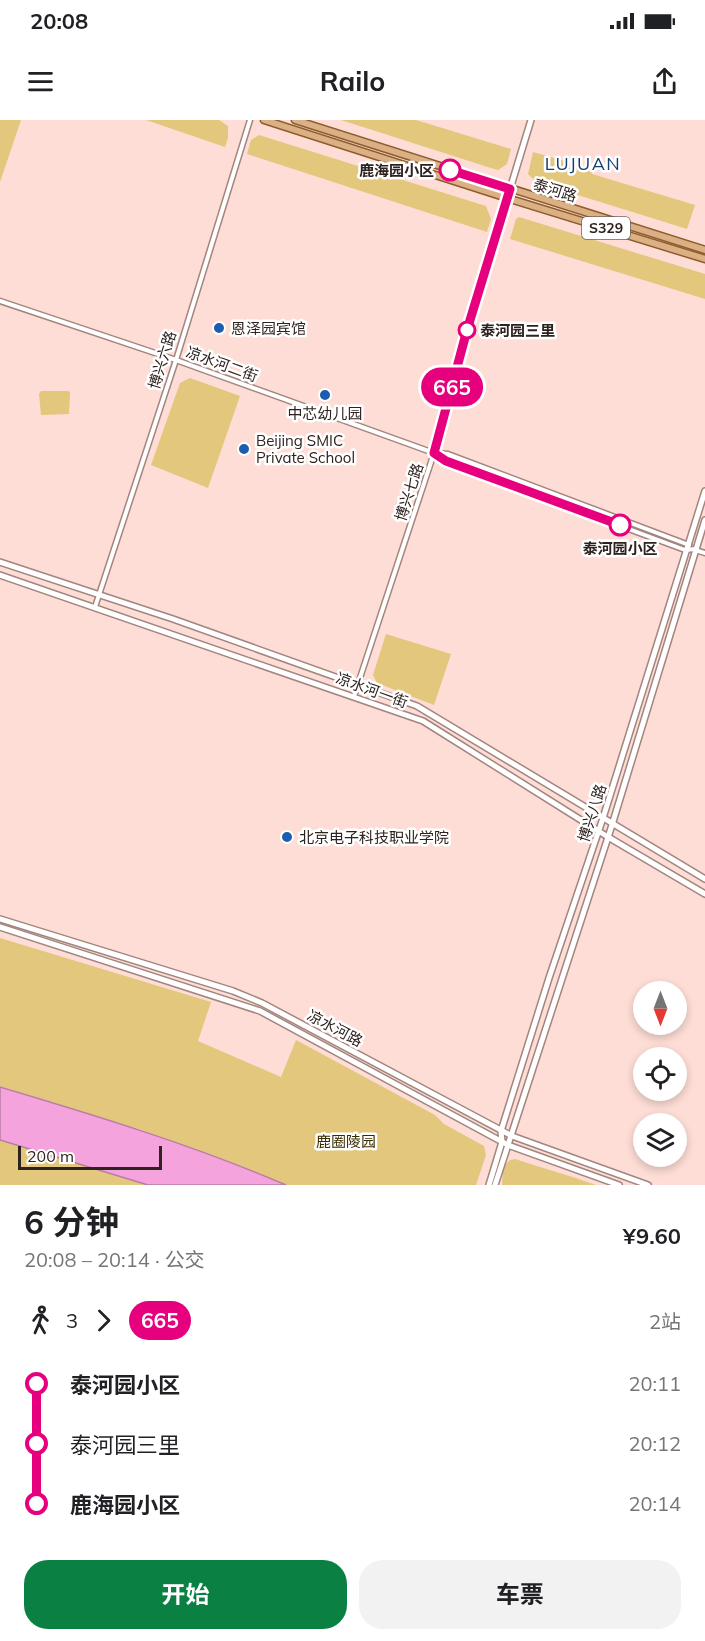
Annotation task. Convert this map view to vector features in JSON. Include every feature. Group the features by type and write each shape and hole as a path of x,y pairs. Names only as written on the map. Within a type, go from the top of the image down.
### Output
{"main road":[{"name":"泰河路","path":"264,120 705,259"},
{"name":"泰河路","path":"295,120 705,250"},
{"name":"博兴七路","path":"510,189 531,120"},
{"name":"博兴八路","path":"502,1142 501,1131 549,978 599,831 705,491"},
{"name":"博兴八路","path":"495,1185 612,825 694,549 705,520"},
{"name":"凉水河一街","path":"0,562 173,619 383,693 432,713 612,825 705,879"},
{"name":"凉水河一街","path":"0,575 423,721 608,837 705,894"},
{"path":"377,705 376,697 383,693"},
{"name":"凉水河路","path":"0,919 233,991 262,1003 501,1131 648,1185"},
{"name":"凉水河路","path":"0,927 260,1011 508,1145 619,1185"},
{"path":"489,1185 502,1142"}],"street":[{"name":"博兴六路","path":"95,607 176,360 250,120"},
{"name":"博兴七路","path":"354,696 434,453 467,330 510,189"},
{"name":"凉水河二街","path":"0,301 176,360 434,453 448,454 705,553"}],"green space":[{"path":"0,120 21,120 0,182"},
{"path":"146,120 219,120 228,126 228,138 225,147"},
{"path":"341,120 416,120 511,149 507,164 498,170"},
{"path":"259,135 486,206 491,219 487,232 247,154 251,140"},
{"path":"533,152 593,169 592,174 695,205 687,229 536,182 528,174"},
{"path":"519,217 705,274 705,299 510,239 516,219"},
{"path":"190,378 240,396 208,488 151,465 180,383"},
{"path":"41,391 70,392 69,414 41,415 39,394"},
{"path":"386,634 451,654 434,705 377,683 373,675"},
{"name":"鹿圈陵园","path":"0,938 211,1002 198,1041 281,1077 296,1040 435,1115 444,1124 484,1146 486,1155 476,1185 286,1185 139,1129 0,1086"},
{"path":"0,1140 148,1185 0,1185"},
{"path":"515,1159 596,1185 502,1185 503,1167 510,1160"}],"shaded area":[{"path":"0,1087 180,1144 286,1185 148,1185 0,1140"}],"bus line":[{"name":"665","path":"450,170 510,189 467,330 434,453 446,461 620,525"}],"place":[{"name":"鹿海园小区","path":"450,170"},
{"name":"恩泽园宾馆","path":"219,328"},
{"name":"泰河园三里","path":"467,330"},
{"name":"中芯幼儿园","path":"325,395"},
{"name":"Beijing SMIC Private School","path":"244,449"},
{"name":"泰河园小区","path":"620,525"},
{"name":"北京电子科技职业学院","path":"287,837"}],"district":[{"name":"LUJUAN","path":"583,163"}]}
